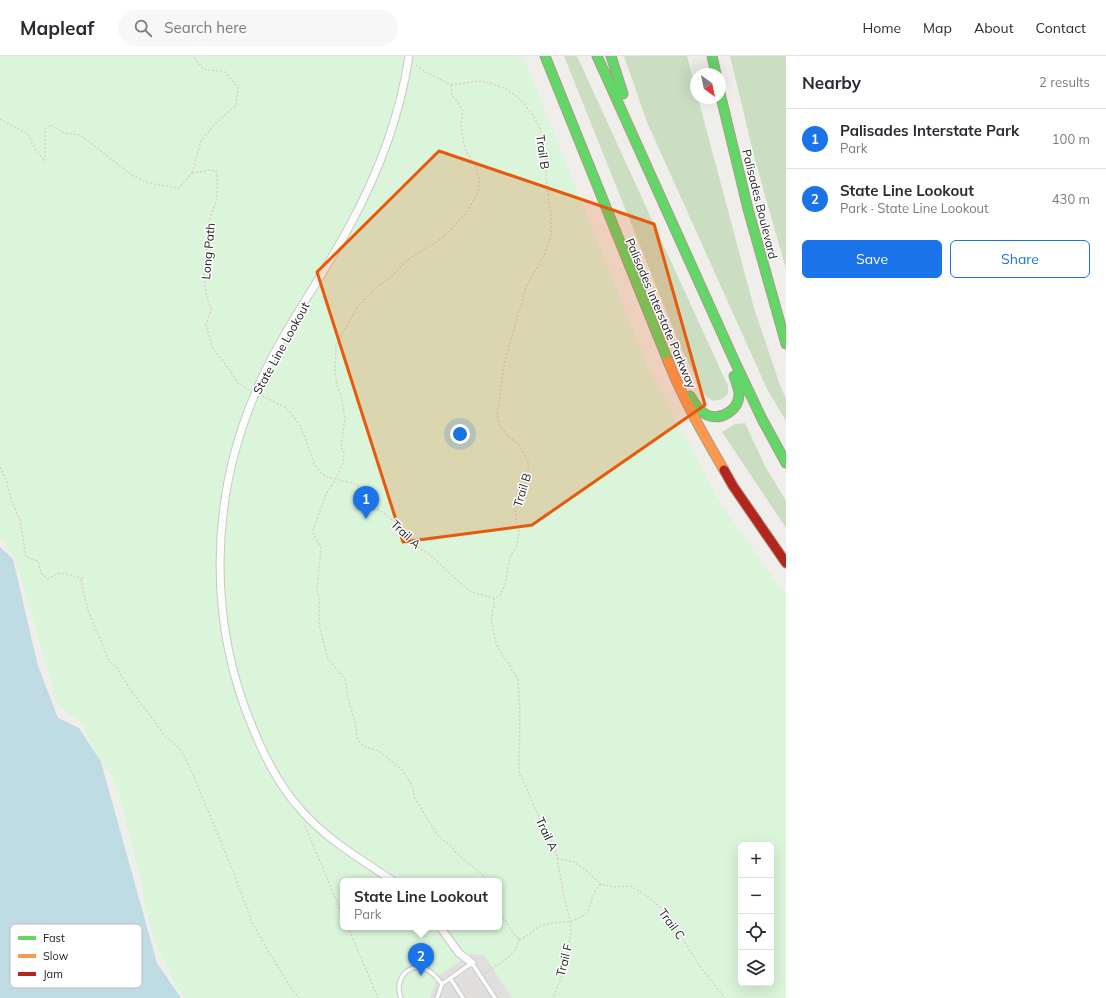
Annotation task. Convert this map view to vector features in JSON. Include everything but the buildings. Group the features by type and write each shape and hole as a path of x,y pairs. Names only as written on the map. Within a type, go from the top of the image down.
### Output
{"main road":[{"name":"Palisades Interstate Parkway","path":"544,56 556,82 658,340 680,390 708,443 742,499 786,563"},
{"path":"597,56 745,385 786,463"},
{"path":"611,56 630,114 666,211"},
{"path":"712,56 715,68"},
{"name":"Palisades Boulevard","path":"723,104 750,216 786,344"},
{"path":"658,340 692,400 699,409 713,417 722,416 730,412 737,404 739,396 738,388 707,300"}],"street":[{"name":"State Line Lookout","path":"388,878 341,847 321,831 286,793 271,768 244,708 233,672 225,636 221,596 220,559 222,529 229,477 240,434 255,393 275,353 349,228 367,193 391,133 409,58"},
{"path":"442,930 459,953 472,963"}],"lane":[{"path":"437,998 442,984 472,963 495,998"},
{"path":"401,998 398,988 399,982 401,976 410,969 421,968 428,970 442,984"},
{"path":"450,978 463,998"}],"path":[{"path":"0,119 28,134 35,149 45,161 44,129 51,125 64,133 80,135 132,175 148,183 179,188 192,173 201,141 216,123 236,105 238,88 225,72 203,69 193,56"},
{"path":"409,58 424,71 451,85 452,96 463,111 462,124 466,151 475,165 480,180 477,194 466,213 444,237 407,260 391,277 374,288 357,308 336,345 337,385 341,396 345,418 341,446 344,453 343,464 336,479 326,494 313,530 314,536 321,547 317,590 319,600 318,625 328,659 346,683 347,694 356,726 357,738 363,746 379,751 402,770 413,787 414,797 439,837 458,855 482,874 484,878"},
{"name":"Trail B","path":"451,85 478,81 490,83 506,89 519,98 532,115 541,131 546,156 546,179 551,216 551,235 545,254 526,287 504,364 497,416 500,426 507,435 518,444 529,465 524,492 516,500 515,513 519,533 517,545 510,558 505,585 500,596 494,598"},
{"name":"Long Path","path":"192,173 210,170 216,172 217,177 218,189 209,222 204,262 206,295 212,309 206,325 213,349 230,370 237,382 255,393 285,407 301,427 314,463 320,472 327,477 336,479"},
{"path":"0,467 20,520 26,558 38,561 41,573 47,579 59,573 83,578 81,580 88,611 109,660 117,668 130,689 165,736 179,748 188,763 252,922 269,953 298,998"},
{"name":"Trail A","path":"336,479 352,482 358,486 372,505 408,533 418,546 471,592 494,598 491,618 496,644 518,679 520,713 518,773 526,787 541,822 553,843 570,921"},
{"path":"304,824 340,909"},
{"path":"519,939 526,938 538,928 557,922 579,919 587,913 595,892 601,884 584,868 574,862 557,858"},
{"name":"Trail C","path":"601,884 614,887 631,886 647,896 663,910 671,923 680,933 701,968 725,998"},
{"path":"502,915 513,933 519,939"},
{"name":"Trail F","path":"553,998 564,970 571,932 570,921"},
{"path":"349,930 378,998"},
{"path":"480,976 518,948 519,939"}],"highlighted area":[{"path":"439,151 654,224 705,405 532,525 403,542 317,272"}],"green space":[{"path":"0,56 523,56 646,363 719,501 786,596 786,998 186,998 176,986 154,940 119,794 110,772 97,757 83,725 58,705 15,558 0,537"},
{"path":"564,56 577,56 728,386 728,394 722,399 713,401 705,396 681,348"},
{"path":"624,56 687,56 690,68 690,104 700,104 754,308 786,399 786,421 767,389 647,122"},
{"path":"730,56 786,56 786,269 755,160"},
{"path":"745,423 765,466 786,501 786,528 722,432 735,424"}],"shaded area":[{"path":"471,954 484,955 512,998 430,998 438,976"}],"water":[{"path":"0,547 13,559 38,666 58,718 79,728 101,762 157,963 181,998 0,998"}],"traffic: fast":[{"path":"545,56 668,361"},
{"path":"597,56 734,360 762,419 786,463"},
{"path":"611,56 623,94"},
{"path":"712,56 715,68"},
{"path":"723,104 748,209 786,344"},
{"path":"690,396 699,409 707,415 718,416 728,413 736,405 739,394 734,376"}],"traffic: slow":[{"path":"668,361 687,403 724,470"}],"traffic: jam":[{"path":"724,470 733,486 786,563"}],"place":[{"name":"Palisades Interstate Park","path":"366,519"},
{"name":"State Line Lookout","path":"421,976"}]}
